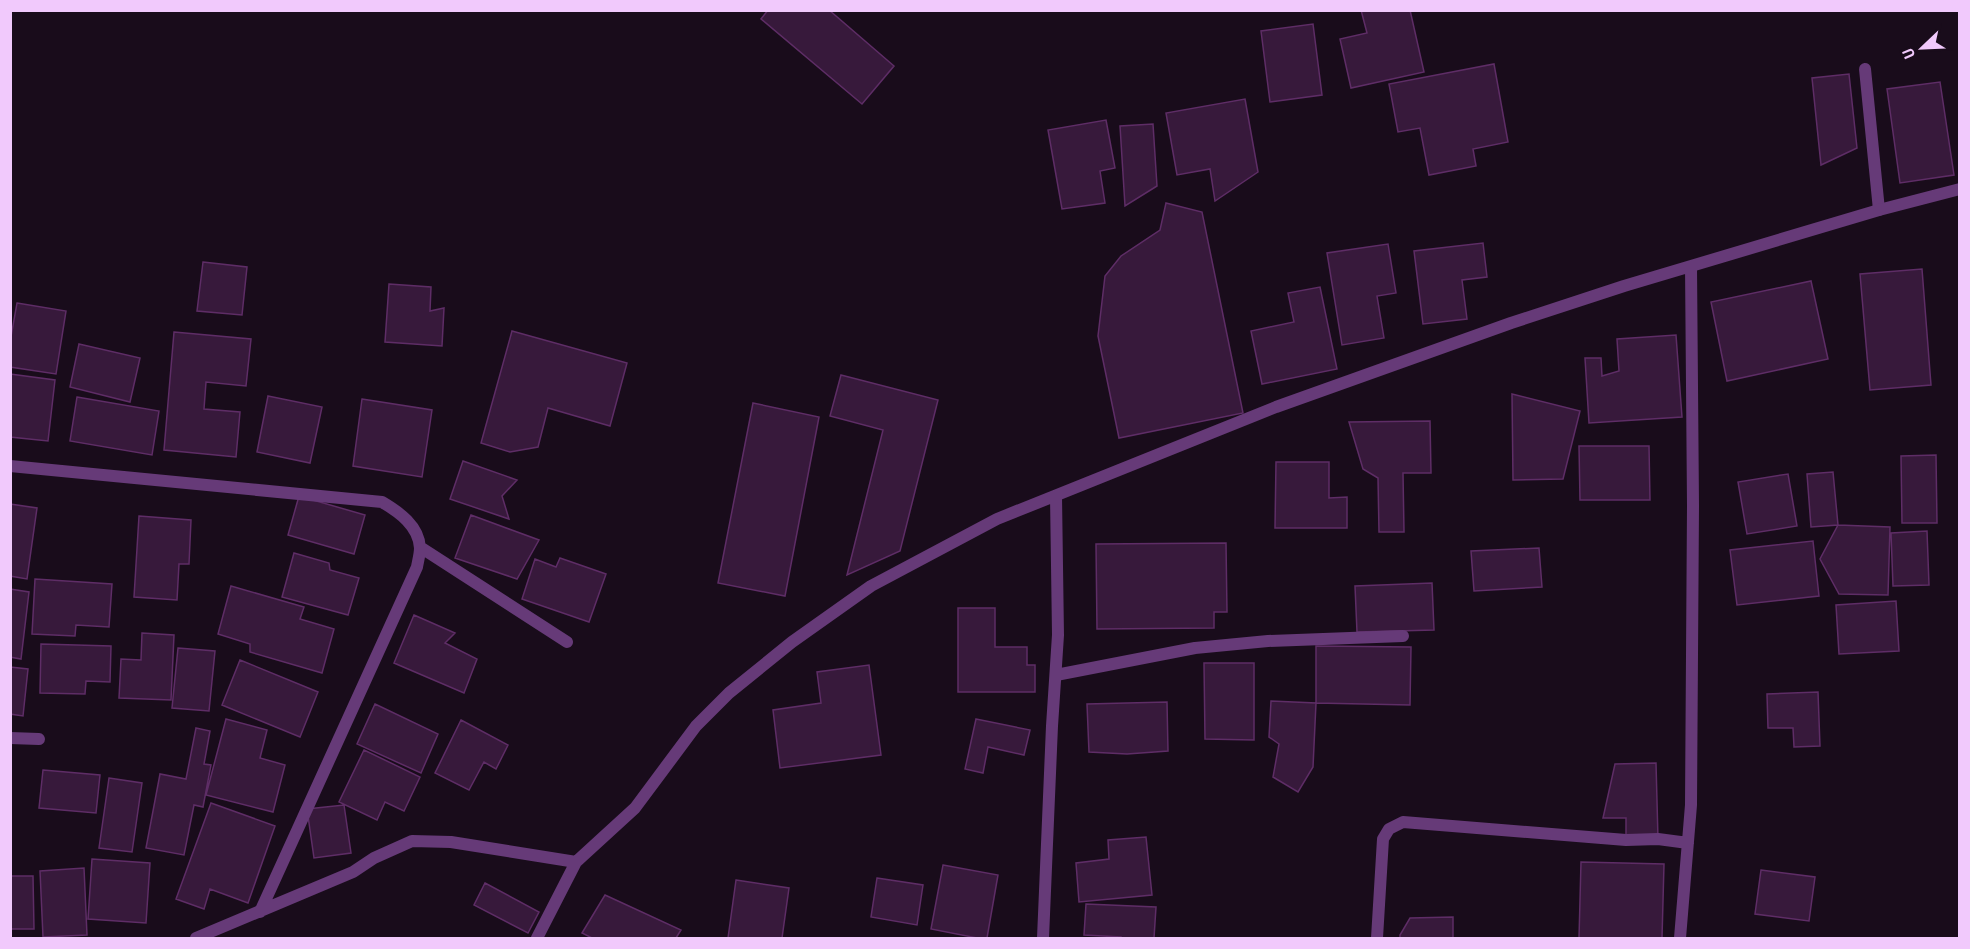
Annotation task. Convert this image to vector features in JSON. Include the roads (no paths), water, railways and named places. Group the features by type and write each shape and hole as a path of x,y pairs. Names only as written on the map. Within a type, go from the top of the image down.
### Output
{"street":[{"path":"1865,69 1879,210"},
{"path":"537,939 576,862 635,808 696,726 729,693 792,642 871,586 916,560 997,519 1276,407 1510,323 1691,266 1879,210 1959,189"},
{"path":"1680,939 1691,805 1693,518 1691,266"},
{"path":"10,465 381,502 401,513 413,528 420,547 417,567 260,912"},
{"path":"1042,939 1059,634 1056,496"},
{"path":"420,547 567,642"},
{"path":"1056,675 1195,648 1268,640 1402,636"},
{"path":"10,738 39,739"},
{"path":"1377,939 1383,839 1389,829 1403,822 1689,843"},
{"path":"196,939 353,872 374,858 412,841 451,842 576,862"}]}
